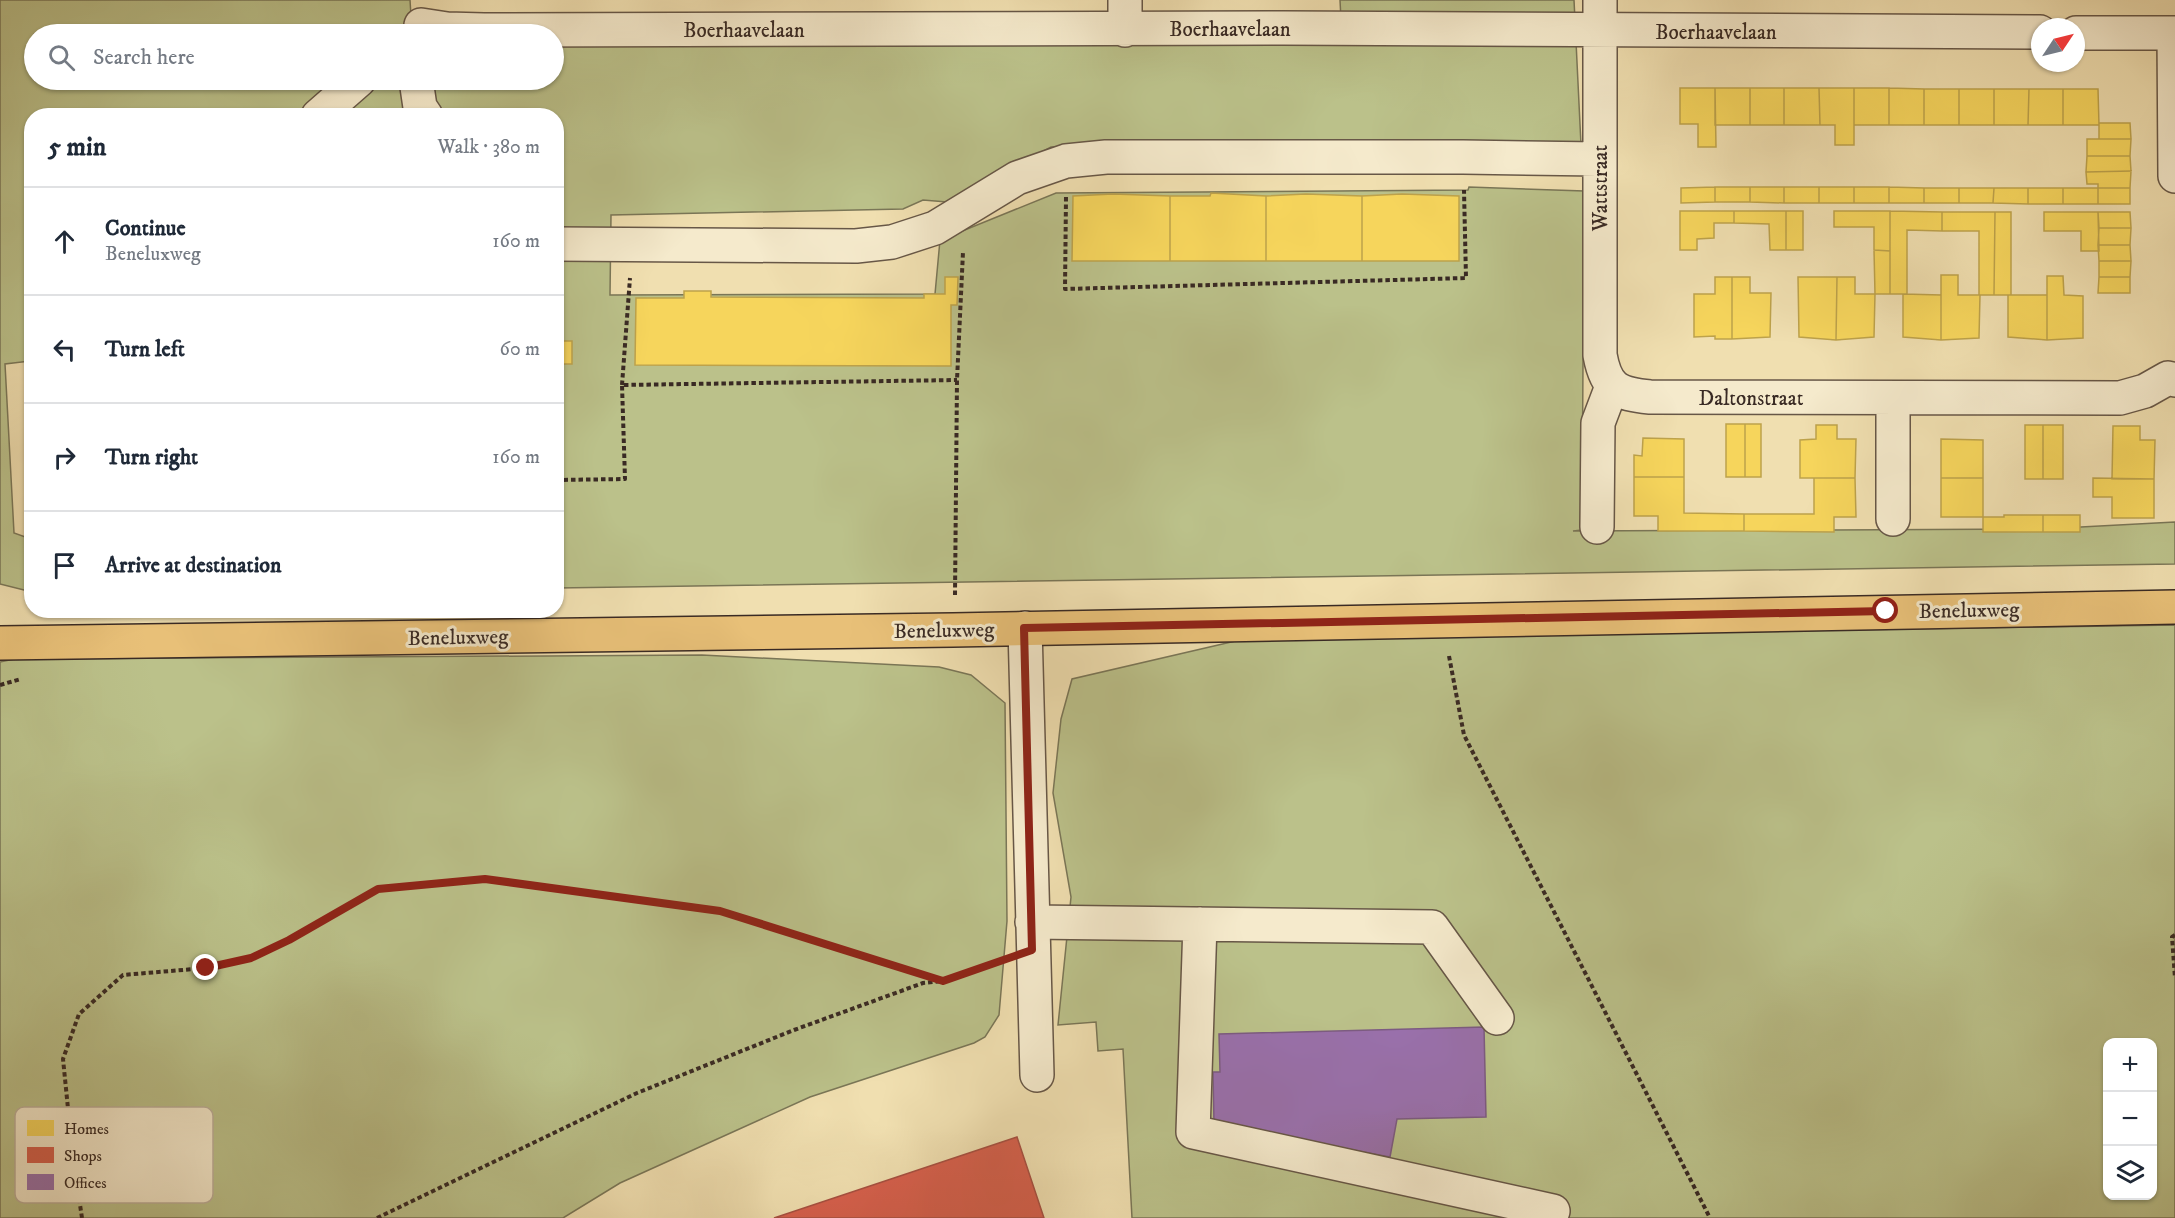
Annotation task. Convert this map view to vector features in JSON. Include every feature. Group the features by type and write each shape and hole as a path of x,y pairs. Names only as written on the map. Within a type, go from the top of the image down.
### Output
{"main road":[{"name":"Beneluxweg","path":"0,643 1024,628 2175,607"}],"street":[{"name":"Boerhaavelaan","path":"564,28 1125,15 1284,28 1600,16 2031,32"},
{"name":"Wattstraat","path":"1600,16 1599,355 1608,381"},
{"path":"2085,33 2175,33 2175,176"},
{"path":"327,108 348,90"},
{"path":"417,90 421,108"},
{"path":"564,244 856,246 892,242 935,228 1017,178 1066,161 1106,158 1599,159"},
{"name":"Daltonstraat","path":"1608,381 1628,395 1650,397 2120,398 2145,391 2172,371"},
{"path":"1597,527 1598,423 1608,381"},
{"path":"1893,399 1893,519"},
{"path":"1024,628 1038,1076"},
{"path":"1032,936 1200,924 1432,927 1497,1018"},
{"path":"1200,924 1193,1132 1553,1211"}],"path":[{"path":"1066,161 1065,289 1466,278 1463,157"},
{"path":"956,599 957,380 965,209"},
{"path":"564,480 625,479 622,385 633,246"},
{"path":"622,385 957,380"},
{"path":"1448,652 1464,735 1710,1218"},
{"path":"68,1107 63,1059 80,1014 123,975 206,968 251,958 289,940 378,889 485,879 720,911 943,981"},
{"path":"2175,935 2172,937 2175,978"},
{"path":"377,1218 637,1093 923,983 943,981 1032,936"},
{"path":"80,1203 82,1218"}],"green space":[{"path":"0,0 410,0 412,24 24,24 24,90 564,90 564,43 1341,20 1340,0 1574,0 1581,145 1051,147 947,202 923,200 903,209 611,215 610,295 935,294 940,240 1056,193 1468,190 1469,187 1584,191 1582,530 1573,531 2043,529 2175,522 2175,564 564,588 564,108 24,108 24,362 5,364 14,533 24,537 24,590 0,584"},
{"path":"2175,625 2175,1218 1132,1218 1123,1049 1098,1051 1096,1022 1058,1025 1071,897 1053,793 1061,719 1072,679 1244,639"},
{"path":"702,655 939,667 971,675 1005,703 1007,921 999,1015 985,1037 974,1043 810,1097 620,1183 563,1218 0,1218 0,662 14,659"}],"building: Homes":[{"path":"1680,88 1715,88 1716,147 1698,147 1698,124 1680,124"},
{"path":"1715,88 1750,88 1750,125 1715,125"},
{"path":"1750,88 1784,88 1784,125 1750,125"},
{"path":"1784,88 1819,88 1820,125 1784,125"},
{"path":"1819,88 1854,88 1854,145 1835,145 1835,125 1820,125"},
{"path":"1854,88 1889,88 1889,125 1854,125"},
{"path":"1889,88 1924,89 1924,125 1889,125"},
{"path":"1924,89 1959,89 1959,125 1924,125"},
{"path":"1959,89 1994,89 1994,125 1959,125"},
{"path":"1994,89 2029,89 2028,125 1994,125"},
{"path":"2029,89 2063,89 2063,125 2028,125"},
{"path":"2063,89 2098,89 2099,125 2063,125"},
{"path":"2099,123 2130,123 2131,139 2099,139"},
{"path":"2087,139 2131,139 2130,156 2087,156"},
{"path":"2087,156 2130,156 2131,171 2086,172"},
{"path":"2131,171 2130,188 2098,188 2098,184 2087,184 2086,172"},
{"path":"1715,187 1750,187 1750,202 1715,202"},
{"path":"1715,187 1715,202 1681,203 1681,188"},
{"path":"1750,187 1784,187 1784,203 1750,202"},
{"path":"1784,187 1819,187 1819,203 1784,203"},
{"path":"1819,187 1854,187 1854,203 1819,203"},
{"path":"1854,187 1889,187 1889,203 1854,203"},
{"path":"1889,187 1924,188 1924,203 1889,203"},
{"path":"1924,188 1959,188 1959,203 1924,203"},
{"path":"1959,188 1994,188 1993,203 1959,203"},
{"path":"1994,188 2028,188 2028,204 1993,203"},
{"path":"2028,188 2063,188 2063,204 2028,204"},
{"path":"2063,188 2098,188 2098,204 2063,204"},
{"path":"2098,188 2130,188 2130,204 2098,204"},
{"path":"1211,193 1266,196 1266,261 1170,261 1170,196 1210,196"},
{"path":"1113,194 1170,196 1170,261 1072,261 1073,196"},
{"path":"1306,194 1362,196 1362,261 1266,261 1266,196"},
{"path":"1402,194 1459,196 1459,261 1362,261 1362,196"},
{"path":"1680,211 1734,211 1734,223 1714,223 1714,238 1697,239 1697,250 1680,250"},
{"path":"1734,211 1786,211 1786,250 1770,250 1769,224 1734,223"},
{"path":"1786,211 1803,211 1803,250 1786,250"},
{"path":"1834,211 1890,211 1890,251 1874,250 1874,227 1834,227"},
{"path":"1890,211 1942,212 1942,231 1907,230 1907,294 1890,294"},
{"path":"1942,212 1995,212 1994,295 1979,295 1979,231 1942,231"},
{"path":"1995,212 2011,212 2011,295 1994,295"},
{"path":"2044,212 2098,212 2099,251 2081,251 2081,231 2044,231"},
{"path":"2098,212 2130,212 2131,228 2099,228"},
{"path":"2099,228 2131,228 2130,245 2098,245"},
{"path":"2098,245 2130,245 2131,261 2099,261"},
{"path":"1874,250 1890,251 1890,294 1875,294"},
{"path":"2099,261 2131,261 2130,277 2099,277"},
{"path":"1941,275 1958,275 1958,295 1980,295 1979,338 1941,340"},
{"path":"2047,276 2063,276 2064,295 2083,296 2083,338 2047,340"},
{"path":"945,277 958,277 957,305 951,305 951,366 635,365 636,298 684,298 684,291 711,291 711,297 924,298 924,294 945,294"},
{"path":"1715,277 1732,277 1732,339 1715,339 1715,336 1694,337 1694,294 1715,294"},
{"path":"1732,277 1750,277 1750,293 1771,293 1770,337 1732,339"},
{"path":"1798,277 1837,277 1836,340 1799,337"},
{"path":"1837,277 1855,277 1855,294 1875,294 1874,337 1836,340"},
{"path":"2099,277 2130,277 2130,293 2098,293"},
{"path":"1903,294 1941,295 1941,340 1903,337"},
{"path":"2008,295 2047,295 2047,340 2008,337"},
{"path":"564,341 572,341 572,364 564,364"},
{"path":"1726,424 1745,424 1745,477 1726,477"},
{"path":"1745,424 1761,424 1761,477 1745,477"},
{"path":"1816,425 1837,425 1837,439 1856,439 1855,478 1800,478 1800,440 1816,439"},
{"path":"2025,425 2043,425 2043,479 2025,479"},
{"path":"2043,425 2063,425 2063,479 2043,479"},
{"path":"2113,426 2140,426 2140,440 2155,440 2154,479 2112,479"},
{"path":"1643,438 1684,439 1684,477 1634,477 1634,455 1642,456"},
{"path":"1941,439 1983,440 1983,478 1941,478"},
{"path":"1634,477 1684,477 1684,513 1744,514 1744,531 1658,531 1658,516 1634,516"},
{"path":"1814,478 1855,478 1856,517 1834,517 1834,532 1744,531 1744,514 1814,514"},
{"path":"1941,478 1983,478 1983,517 1941,517"},
{"path":"2093,478 2154,479 2154,518 2112,518 2112,497 2093,497"},
{"path":"2004,515 2043,515 2043,532 1983,532 1983,517 2004,517"},
{"path":"2043,515 2080,515 2080,532 2043,532"}],"building: Shops":[{"path":"1017,1137 1044,1218 774,1218"}],"building: Offices":[{"path":"1484,1027 1486,1117 1397,1119 1390,1157 1214,1124 1213,1072 1220,1072 1219,1034"}],"route":[{"path":"206,968 251,958 289,940 378,889 485,879 720,911 943,981 1032,950 1024,628 1886,611"}]}
